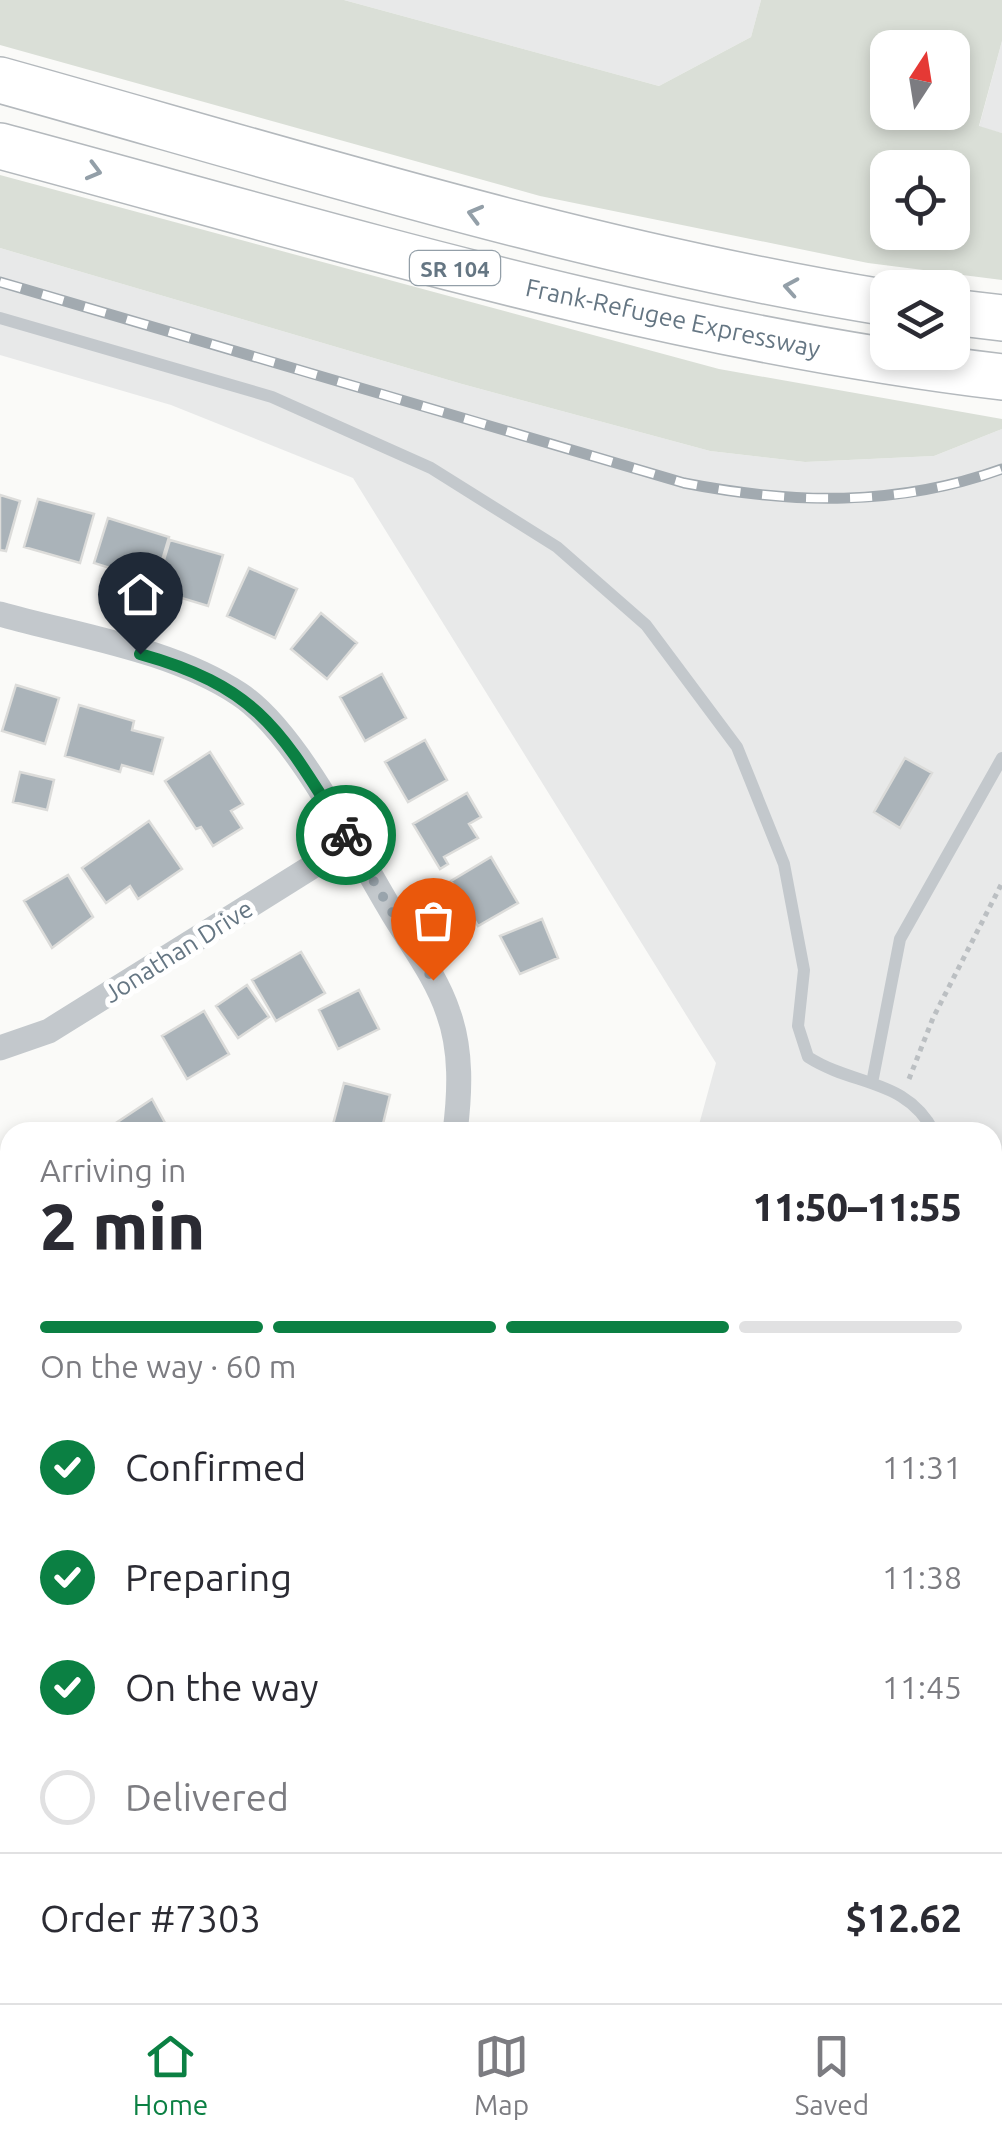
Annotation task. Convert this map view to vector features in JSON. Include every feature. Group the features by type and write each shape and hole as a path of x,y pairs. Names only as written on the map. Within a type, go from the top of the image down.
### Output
{"highway":[{"name":"SR 104","path":"0,80 572,239 706,271 870,301"},
{"name":"Frank-Refugee Expressway","path":"0,146 599,306 784,346 1002,377"},
{"path":"970,314 1002,318"}],"street":[{"path":"0,614 175,664 243,696 294,753 449,1012 460,1093 456,1122"},
{"name":"Jonathan Drive","path":"0,1048 49,1031 350,843"}],"lane":[{"path":"0,318 272,397 431,468 557,547 646,624 737,747 784,864 804,970 798,1026 808,1057 836,1075 872,1083 902,1097 921,1110 928,1122"},
{"path":"872,1083 900,939 1002,758"}],"path":[{"path":"902,1097 940,1002 1002,883"}],"shaded area":[{"path":"0,0 344,0 659,86 751,37 761,0 1002,0 1002,41 979,126 1002,133 1002,280 970,276 970,270 923,270 868,263 540,196 0,45"},
{"path":"344,0 761,0 751,37 659,86"},
{"path":"1002,41 1002,133 979,127"},
{"path":"0,175 719,369 1002,419 1002,429 934,456 805,462 710,451 462,384 0,248"},
{"path":"0,248 462,384 710,451 805,462 934,456 1002,429 1002,1122 700,1122 716,1063 353,478 171,405 0,355"}],"building":[{"path":"0,495 20,501 6,551 0,550"},
{"path":"38,499 94,514 80,563 24,547"},
{"path":"108,518 169,537 157,577 140,571 138,577 94,563"},
{"path":"170,540 223,555 208,606 155,590"},
{"path":"249,568 297,589 275,638 227,616"},
{"path":"321,613 357,643 327,679 291,649"},
{"path":"382,674 406,718 365,741 340,697"},
{"path":"16,685 59,698 45,744 2,731"},
{"path":"79,705 134,721 132,730 163,738 153,774 122,765 120,772 65,756"},
{"path":"425,740 447,780 408,802 385,762"},
{"path":"210,752 243,804 231,811 242,828 213,846 201,827 196,829 165,781"},
{"path":"905,758 932,773 900,828 874,812"},
{"path":"20,772 54,780 47,810 13,802"},
{"path":"467,793 481,817 469,824 478,838 444,857 448,864 440,869 413,824"},
{"path":"149,821 182,869 138,899 130,886 106,903 82,868"},
{"path":"491,857 518,903 478,926 451,881"},
{"path":"68,875 93,917 52,948 24,901"},
{"path":"542,919 558,958 520,974 500,936"},
{"path":"301,952 325,993 276,1021 252,980"},
{"path":"247,985 269,1017 238,1038 216,1006"},
{"path":"359,990 379,1029 338,1049 319,1010"},
{"path":"204,1011 229,1054 187,1079 162,1036"},
{"path":"344,1083 390,1095 383,1122 334,1122"},
{"path":"152,1099 165,1122 118,1122"}],"railway":[{"path":"0,282 684,483 764,495 844,498 923,490 1002,469"}],"way so far":[{"path":"346,835 433,980"}],"route":[{"path":"140,654 210,677 243,696 294,753 346,835"}]}
